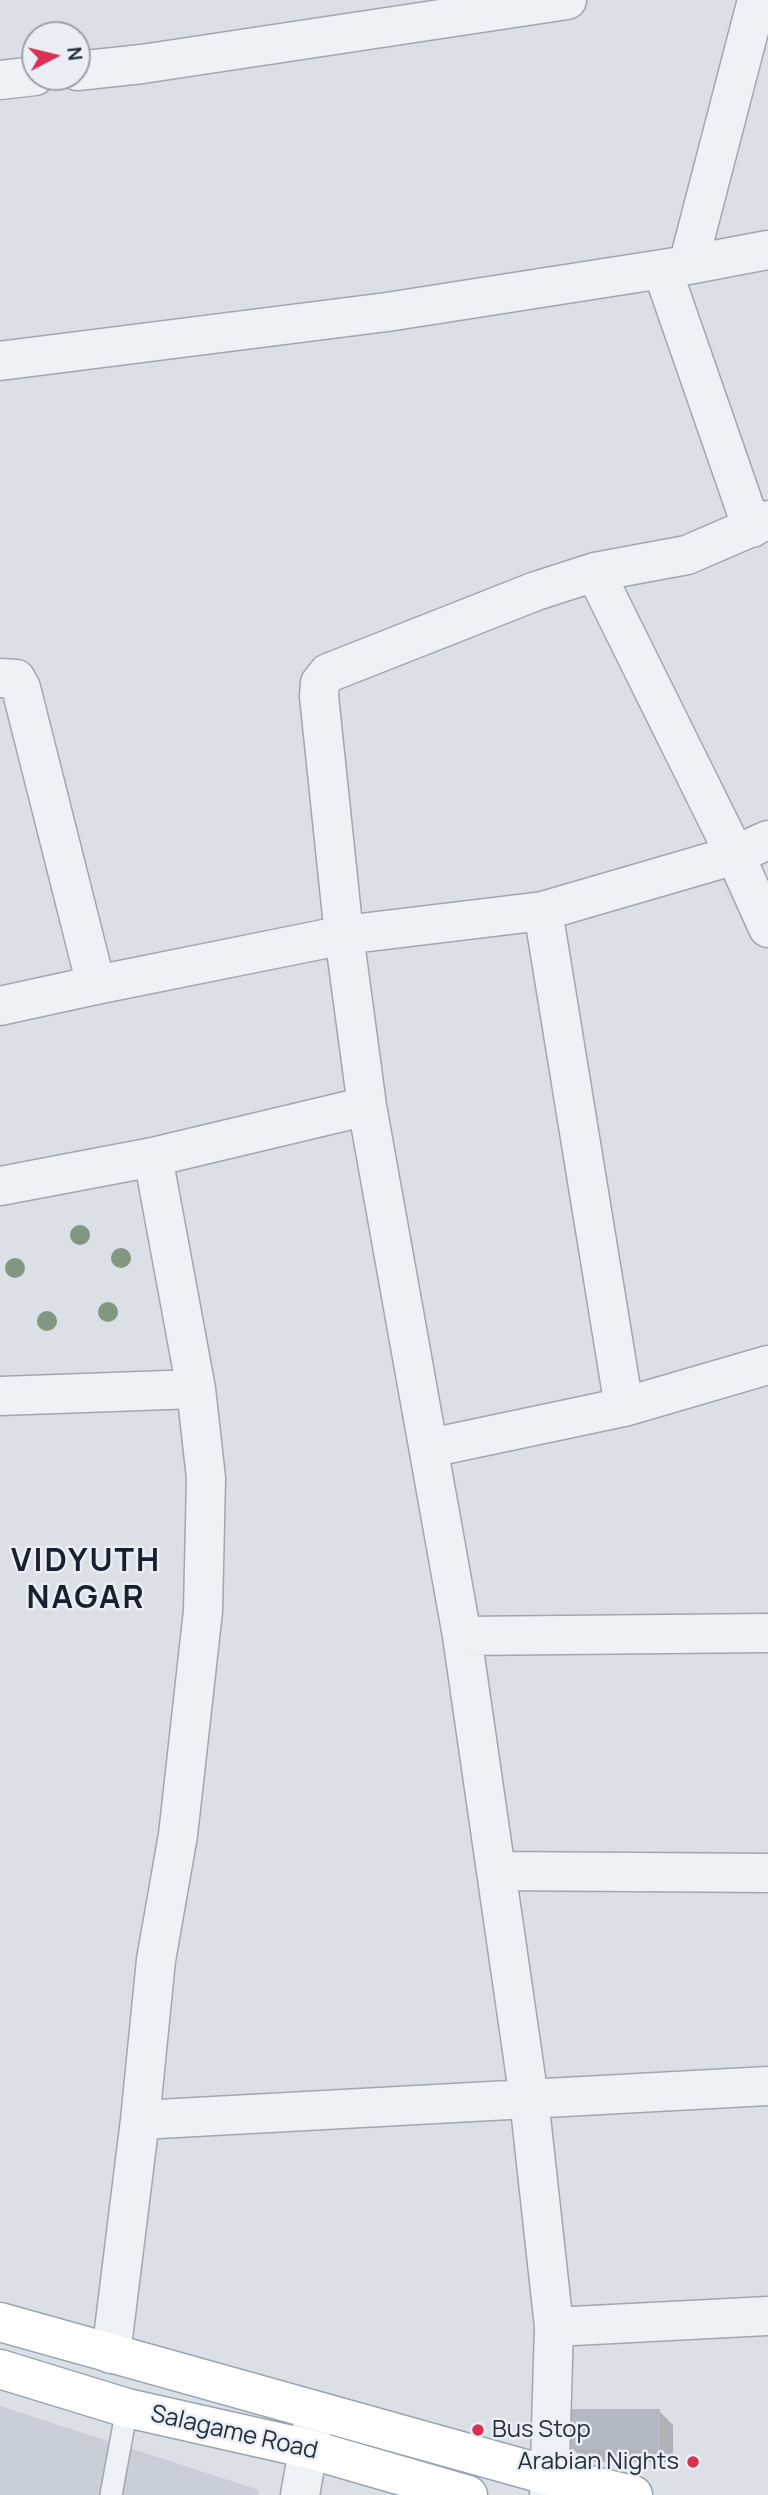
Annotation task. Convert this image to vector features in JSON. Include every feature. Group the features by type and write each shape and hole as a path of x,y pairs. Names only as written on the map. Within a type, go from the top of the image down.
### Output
{"main road":[{"path":"0,2322 315,2410 550,2486 633,2495"},
{"name":"Salagame Road","path":"0,2369 127,2409 309,2448 468,2495"}],"street":[{"path":"91,69 567,0"},
{"path":"550,2486 554,2328 529,2099 462,1636 367,1106 344,935 318,696 320,684 328,673 536,591 596,572 687,555 760,524 675,267 757,0"},
{"path":"0,80 21,78"},
{"path":"0,361 387,312 768,250"},
{"path":"596,572 751,848 768,928"},
{"path":"0,678 16,679 21,688 96,985"},
{"path":"0,1006 344,935 543,911 751,848"},
{"path":"543,911 624,1406"},
{"path":"0,1186 153,1157 367,1106"},
{"path":"111,2354 140,2120 156,1960 177,1835 203,1611 206,1478 196,1389 153,1157"},
{"path":"430,1448 624,1406 768,1365"},
{"path":"0,1396 196,1389"},
{"path":"462,1636 768,1633"},
{"path":"497,1871 768,1873"},
{"path":"140,2120 768,2086"},
{"path":"554,2328 768,2316"},
{"path":"300,2495 315,2410"}],"lane":[{"path":"111,2495 127,2409"}],"shaded area":[{"path":"0,2406 259,2490 258,2495 0,2495"}],"building":[{"path":"570,2409 660,2409 660,2450 571,2449"}],"place":[{"name":"Bus Stop","path":"478,2430"},
{"name":"Arabian Nights","path":"693,2462"}],"district":[{"name":"VIDYUTH NAGAR","path":"86,1580"}]}
